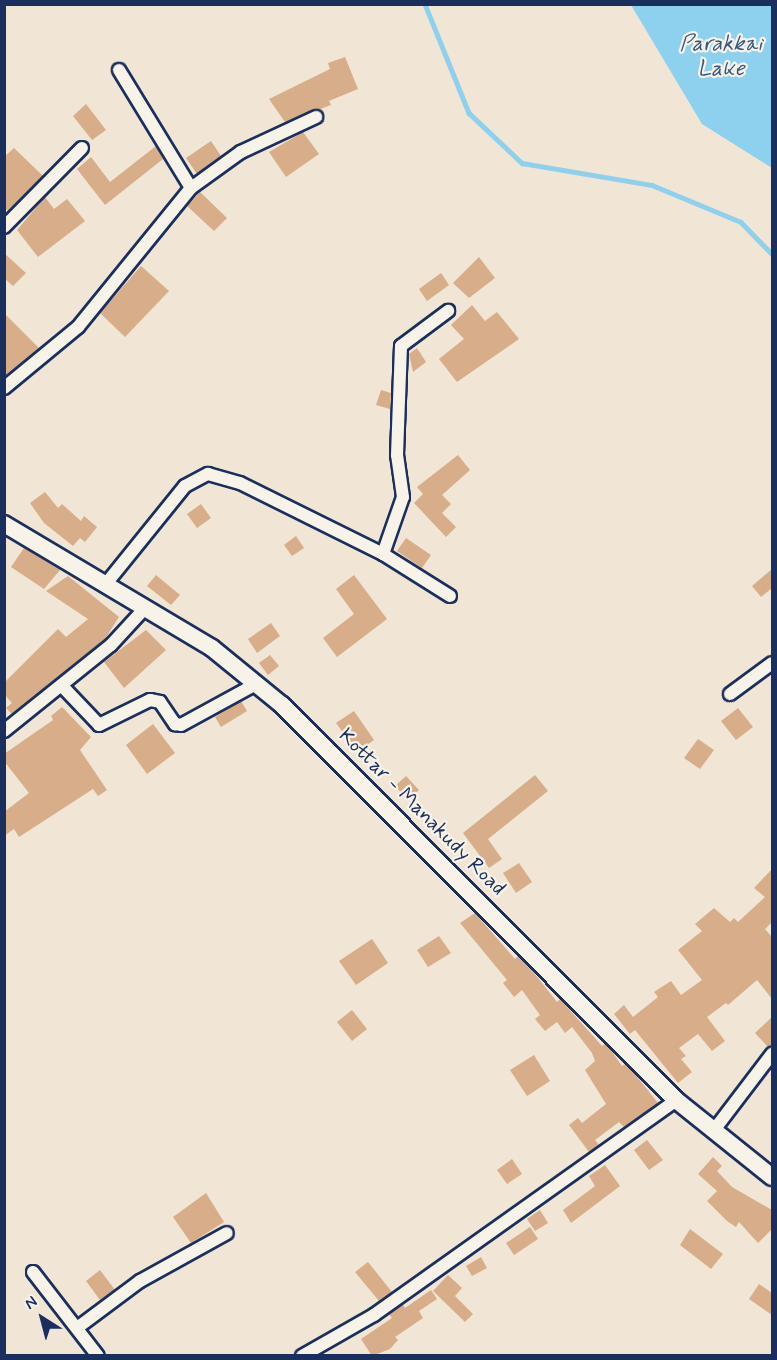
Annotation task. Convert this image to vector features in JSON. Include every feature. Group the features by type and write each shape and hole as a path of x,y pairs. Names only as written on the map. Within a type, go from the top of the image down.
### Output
{"main road":[{"name":"Kottar - Manakudy Road","path":"4,524 212,648 256,684 386,806 676,1100 772,1177"}],"street":[{"path":"119,70 191,188"},
{"path":"4,388 78,327 191,188 241,152 316,117"},
{"path":"4,227 82,148"},
{"path":"382,554 403,497 397,455 401,346 448,311"},
{"path":"105,585 185,486 208,474 240,483 382,554 450,597"},
{"path":"4,731 63,687 145,608"},
{"path":"730,694 772,663"},
{"path":"63,687 99,724 150,700 160,702 174,722 181,725 256,684"},
{"path":"714,1130 772,1054"},
{"path":"302,1356 374,1315 676,1100"},
{"path":"77,1328 140,1281 227,1233"},
{"path":"33,1272 98,1356"}],"water":[{"name":"Parakkai Lake","path":"631,5 772,5 772,168 702,124"}],"building":[{"path":"345,57 358,89 329,101 331,105 285,122 269,99 330,69 328,63"},
{"path":"86,104 106,130 92,140 73,116"},
{"path":"303,132 319,154 286,177 269,152"},
{"path":"211,141 221,156 197,174 186,158"},
{"path":"156,146 163,159 105,205 77,169 91,157 110,182"},
{"path":"14,148 43,176 8,211 4,207 4,157"},
{"path":"200,192 227,218 214,231 187,206"},
{"path":"45,197 54,209 67,199 85,221 38,257 17,230"},
{"path":"4,253 26,273 13,286 4,278"},
{"path":"479,257 495,278 469,298 453,283"},
{"path":"141,266 169,291 125,337 100,313"},
{"path":"441,273 449,285 427,301 419,289"},
{"path":"472,305 485,321 497,312 519,339 457,382 439,359 464,339 451,325"},
{"path":"4,313 39,348 4,377"},
{"path":"417,348 426,362 413,372 409,354"},
{"path":"381,390 391,393 390,409 376,405"},
{"path":"458,455 470,470 442,495 451,504 442,513 456,527 446,537 414,503 423,494 417,487"},
{"path":"45,492 58,508 62,504 81,521 84,516 97,527 85,542 80,538 73,546 44,523 30,503"},
{"path":"201,504 211,518 197,528 187,514"},
{"path":"296,536 304,548 292,556 284,545"},
{"path":"406,538 431,555 422,568 397,551"},
{"path":"24,548 60,570 44,589 11,567"},
{"path":"772,569 772,588 761,597 752,586"},
{"path":"156,575 180,595 171,605 147,586"},
{"path":"354,575 387,619 337,657 323,638 354,614 336,589"},
{"path":"68,576 119,617 105,639 12,714 6,708 12,703 4,694 4,683 58,629 66,637 88,619 46,591"},
{"path":"271,623 280,636 257,653 248,639"},
{"path":"146,630 166,650 124,688 104,662"},
{"path":"270,655 279,666 268,675 259,663"},
{"path":"241,701 247,711 221,727 215,717"},
{"path":"62,707 91,737 80,750 107,790 98,796 93,789 19,837 14,829 4,836 4,812 29,793 4,761 4,754 53,720 51,716"},
{"path":"738,708 753,727 736,740 721,721"},
{"path":"354,711 374,740 357,752 336,723"},
{"path":"153,724 175,753 147,774 126,745"},
{"path":"698,739 714,750 700,769 684,758"},
{"path":"535,775 548,791 488,839 502,859 489,868 463,833"},
{"path":"406,776 419,790 408,800 395,786"},
{"path":"519,863 532,882 516,893 503,873"},
{"path":"772,869 772,922 765,929 772,937 772,999 757,980 728,1005 726,1003 707,1017 725,1041 712,1051 698,1034 679,1048 686,1056 681,1059 692,1072 678,1083 635,1030 630,1034 614,1014 624,1005 633,1017 658,997 654,992 671,981 681,995 702,980 678,950 702,931 695,924 714,908 730,922 734,918 738,922 765,897 754,888"},
{"path":"475,913 515,959 518,956 535,974 557,1002 560,999 602,1046 605,1044 611,1050 622,1066 625,1064 630,1068 658,1103 624,1127 619,1122 595,1140 599,1145 589,1152 569,1125 578,1118 582,1123 606,1104 585,1070 595,1061 592,1053 572,1027 565,1033 557,1022 545,1031 535,1019 540,1015 522,990 514,997 503,983 507,980 460,923"},
{"path":"439,936 451,953 428,967 417,950"},
{"path":"372,939 388,963 356,985 339,961"},
{"path":"352,1010 367,1029 352,1041 337,1022"},
{"path":"772,1017 772,1046 768,1047 755,1033"},
{"path":"534,1055 550,1081 527,1096 510,1070"},
{"path":"647,1140 663,1160 649,1170 634,1150"},
{"path":"713,1157 722,1166 717,1171 732,1187 772,1210 772,1229 758,1243 739,1222 736,1227 707,1201 717,1191 698,1174"},
{"path":"512,1159 522,1174 507,1184 497,1170"},
{"path":"605,1165 620,1186 571,1223 563,1210 595,1186 589,1176"},
{"path":"206,1193 224,1222 191,1243 173,1217"},
{"path":"540,1210 548,1223 535,1231 527,1219"},
{"path":"530,1227 538,1239 514,1255 506,1243"},
{"path":"690,1229 723,1254 711,1269 680,1245"},
{"path":"481,1257 487,1268 472,1276 466,1266"},
{"path":"368,1262 392,1292 379,1301 355,1272"},
{"path":"100,1270 115,1290 100,1300 86,1281"},
{"path":"448,1275 462,1288 455,1296 473,1314 465,1322 433,1291"},
{"path":"759,1284 772,1293 772,1315 749,1299"},
{"path":"431,1290 437,1299 419,1311 423,1318 395,1337 398,1340 390,1349 372,1356 361,1339 392,1318 389,1314 403,1305 405,1308"}],"waterway":[{"path":"425,4 469,113 522,163 652,185 741,222 772,254"}]}
